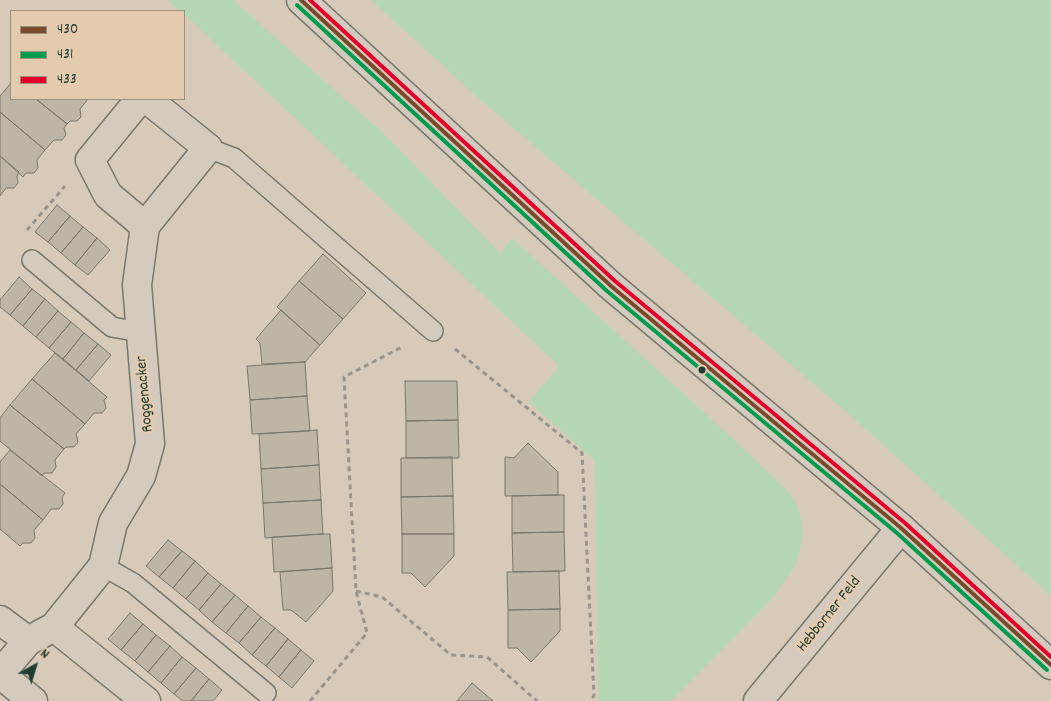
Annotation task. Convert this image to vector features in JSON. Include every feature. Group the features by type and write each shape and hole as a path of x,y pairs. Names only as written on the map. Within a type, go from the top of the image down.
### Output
{"street":[{"path":"300,0 611,286 901,528 1051,665"},
{"path":"139,100 90,160 108,195 145,226 208,148 148,100"},
{"name":"Roggenacker","path":"54,627 103,566 113,523 141,476 150,444 137,285 145,226"},
{"name":"Hebborner Feld","path":"758,701 901,528"},
{"path":"0,620 28,641"},
{"path":"32,701 0,674 28,641 54,627 146,701"}],"lane":[{"path":"208,148 234,158 433,331"},
{"path":"32,260 112,327 140,332"},
{"path":"103,566 133,583 266,693"}],"path":[{"path":"22,235 53,198"},
{"path":"310,701 367,634 356,591 344,377 433,331 582,453 594,694 591,701"},
{"path":"356,591 382,597 451,655 487,657 537,701"}],"green space":[{"path":"168,0 233,0 383,133 500,253 512,238 790,493 802,521 803,536 795,566 773,598 671,701 598,701 595,461 529,402 559,366 185,15 185,10 179,10"},
{"path":"371,0 1051,0 1051,596 850,415 484,103"}],"building":[{"path":"10,84 10,100 37,100 67,124 64,128 66,135 62,140 54,140 45,150 0,112 0,96"},
{"path":"37,100 87,100 80,109 81,117 77,121 70,121 67,124"},
{"path":"0,112 45,150 37,160 38,168 34,173 26,173 23,177 0,156"},
{"path":"0,156 19,172 17,176 18,183 14,188 6,188 0,196"},
{"path":"57,205 70,216 48,242 35,232"},
{"path":"70,216 83,227 61,253 48,242"},
{"path":"83,227 97,238 75,265 61,253"},
{"path":"97,238 110,250 88,275 75,265"},
{"path":"323,254 366,293 343,319 299,281"},
{"path":"19,277 32,289 10,315 0,307 0,300"},
{"path":"299,281 343,319 320,345 277,307"},
{"path":"32,289 45,299 23,326 10,315"},
{"path":"45,299 58,311 36,337 23,326"},
{"path":"281,310 320,345 305,362 262,364 260,343 256,339"},
{"path":"58,311 71,322 49,348 36,337"},
{"path":"71,322 84,333 63,359 49,348"},
{"path":"84,333 98,344 76,370 63,359"},
{"path":"98,344 111,355 89,381 76,370"},
{"path":"55,353 107,397 104,400 106,408 102,413 94,413 85,424 32,379"},
{"path":"305,362 307,396 250,400 247,366"},
{"path":"32,379 85,424 76,434 78,442 74,447 66,447 64,449 10,405"},
{"path":"405,381 457,381 458,420 406,421"},
{"path":"307,396 310,431 252,434 250,400"},
{"path":"10,405 64,449 55,460 56,467 52,473 44,473 42,476 0,441 0,418"},
{"path":"458,420 459,458 406,458 406,421"},
{"path":"317,430 319,465 261,469 259,434"},
{"path":"528,443 558,472 558,495 505,496 505,457 514,458"},
{"path":"10,450 65,493 62,497 63,504 59,509 51,509 43,520 0,484 0,462"},
{"path":"452,457 453,496 401,497 401,458"},
{"path":"319,465 321,500 263,503 261,469"},
{"path":"0,484 43,520 34,530 35,538 31,543 23,543 20,546 0,529"},
{"path":"564,495 564,532 512,533 512,496"},
{"path":"453,496 454,534 402,534 401,497"},
{"path":"321,500 323,534 265,538 263,503"},
{"path":"564,532 565,571 513,572 512,533"},
{"path":"330,534 332,568 274,572 272,537"},
{"path":"402,534 454,534 454,556 425,587 411,573 402,573"},
{"path":"168,540 182,551 159,577 146,566"},
{"path":"182,551 195,561 173,588 159,577"},
{"path":"195,561 208,573 186,599 173,588"},
{"path":"332,568 333,591 306,622 291,610 283,610 280,572"},
{"path":"559,571 560,609 508,610 507,572"},
{"path":"208,573 221,584 199,610 186,599"},
{"path":"221,584 235,595 212,622 199,610"},
{"path":"235,595 248,606 226,633 212,622"},
{"path":"248,606 261,617 239,643 226,633"},
{"path":"560,609 560,631 531,662 517,648 508,648 508,610"},
{"path":"130,613 143,624 121,650 108,639"},
{"path":"261,617 275,628 252,655 239,643"},
{"path":"143,624 156,635 135,661 121,650"},
{"path":"275,628 288,639 266,666 252,655"},
{"path":"156,635 170,646 148,672 135,661"},
{"path":"288,639 301,650 279,677 266,666"},
{"path":"170,646 182,657 161,683 148,672"},
{"path":"301,650 314,661 292,688 279,677"},
{"path":"182,657 196,668 174,694 161,683"},
{"path":"196,668 209,679 191,701 183,701 174,694"},
{"path":"209,679 222,690 213,701 191,701"},
{"path":"472,683 493,701 457,701"}],"transit line":[{"name":"430","path":"301,0 611,286 901,528 1051,665"},
{"name":"433","path":"310,0 615,281 905,523 1051,657"},
{"name":"431","path":"297,5 607,291 897,533 1047,670"}]}
